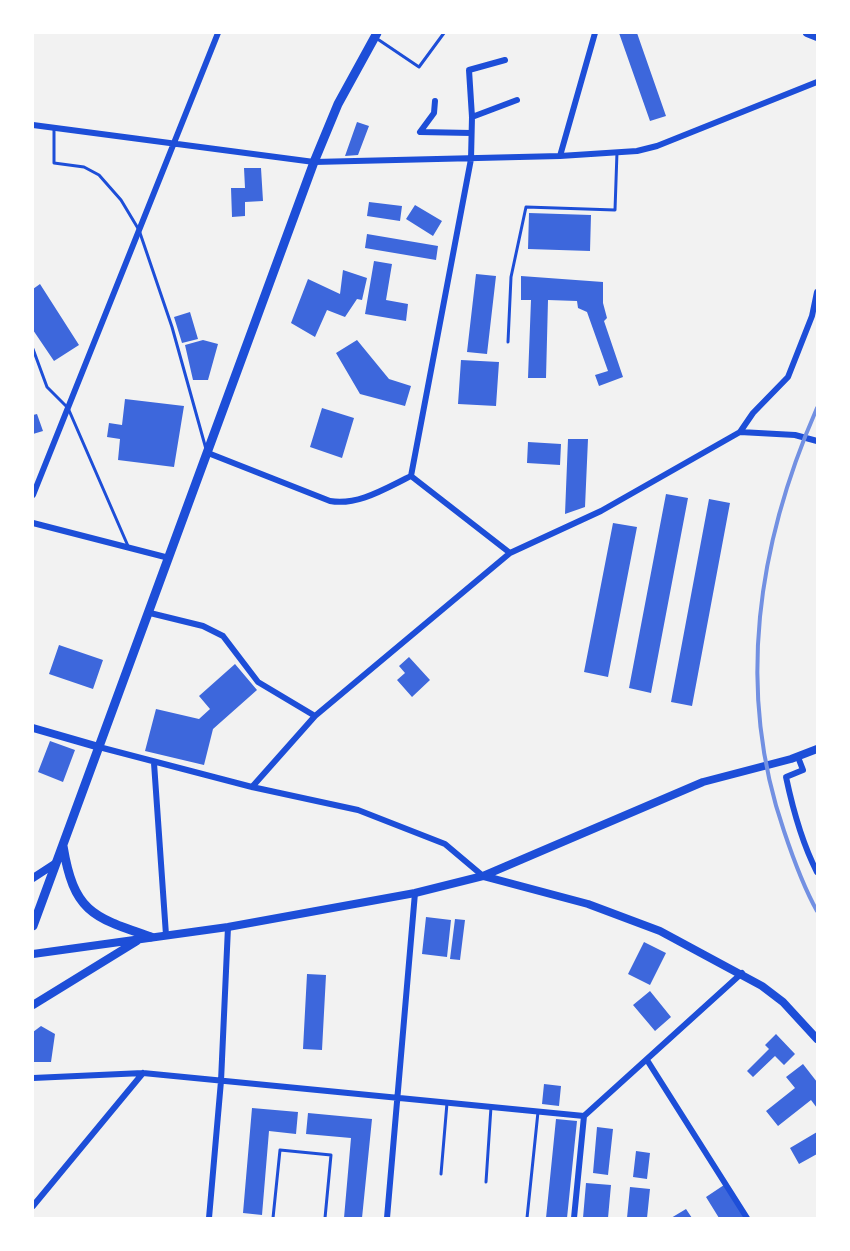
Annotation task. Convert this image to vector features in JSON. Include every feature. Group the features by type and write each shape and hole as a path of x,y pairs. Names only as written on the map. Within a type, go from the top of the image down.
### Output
{"main road":[{"path":"807,33 817,37"},
{"path":"33,926 314,162 338,104 376,35"},
{"path":"33,954 228,927 415,894 483,876 704,782 798,757 817,749"},
{"path":"63,846 69,879 90,912 107,922 151,937"},
{"path":"33,878 56,863"},
{"path":"483,876 588,904 660,930 742,974 783,1002 817,1039"},
{"path":"33,1005 140,939"}],"street":[{"path":"33,495 218,33"},
{"path":"560,156 595,33"},
{"path":"411,476 471,159 472,117 469,70 505,60"},
{"path":"33,125 314,162 560,156 617,152 657,146 817,82"},
{"path":"472,117 517,100"},
{"path":"435,101 434,112 420,132 471,133"},
{"path":"252,787 315,716 510,552 601,511 740,432 753,413 788,377 812,316 817,292"},
{"path":"740,432 795,435 817,440"},
{"path":"208,453 330,501 343,503 360,499 411,476"},
{"path":"411,476 510,552"},
{"path":"33,523 169,558"},
{"path":"150,613 203,626 223,636 258,682 315,716"},
{"path":"33,728 154,763 358,810 445,844 483,876"},
{"path":"798,757 803,770 786,777 791,803 809,856 817,872"},
{"path":"154,763 166,935"},
{"path":"387,1218 415,894"},
{"path":"209,1218 221,1081 228,927"},
{"path":"574,1218 584,1116 742,974"},
{"path":"647,1060 747,1218"},
{"path":"33,1206 143,1073"},
{"path":"33,1078 143,1073 584,1116"}],"lane":[{"path":"376,35 419,67 444,33"},
{"path":"54,128 54,163 84,167 99,175 121,200 139,230 172,327 208,453"},
{"path":"508,342 511,278 526,207 615,210 617,152"},
{"path":"33,349 47,387 68,408 129,548"},
{"path":"441,1174 447,1103"},
{"path":"486,1182 492,1107"},
{"path":"527,1218 538,1112"},
{"path":"273,1218 280,1150 331,1155 325,1218"}],"building":[{"path":"619,33 637,33 666,116 650,121"},
{"path":"357,122 369,126 358,155 345,156"},
{"path":"244,168 261,168 263,201 245,202 245,216 232,217 231,188 245,188"},
{"path":"369,202 402,206 400,221 367,216"},
{"path":"415,205 442,221 433,236 406,219"},
{"path":"529,213 591,215 590,251 528,249"},
{"path":"367,234 438,246 436,260 365,248"},
{"path":"374,261 392,264 386,300 408,304 406,321 365,314"},
{"path":"343,270 367,278 362,300 357,299 345,317 327,310 315,337 291,323 308,279 340,294"},
{"path":"476,274 496,276 487,354 467,352"},
{"path":"521,276 603,282 603,303 607,318 604,321 623,377 599,386 595,375 608,371 587,312 578,308 577,301 548,300 546,378 528,378 531,300 521,300"},
{"path":"40,284 79,345 54,361 33,330 33,289"},
{"path":"190,312 198,339 182,343 174,317"},
{"path":"203,340 218,344 208,380 193,380 185,345"},
{"path":"357,340 389,379 411,386 405,406 360,394 336,353"},
{"path":"461,360 499,362 496,406 458,404"},
{"path":"125,399 184,406 174,467 118,460 120,439 107,437 109,423 122,425"},
{"path":"322,408 354,418 342,458 310,447"},
{"path":"37,414 43,431 33,434 33,415"},
{"path":"568,439 588,439 585,507 565,514"},
{"path":"528,442 561,444 560,465 527,463"},
{"path":"666,494 688,498 651,693 629,688"},
{"path":"709,499 730,503 692,706 671,702"},
{"path":"613,523 637,527 608,677 584,672"},
{"path":"59,645 103,660 93,689 49,674"},
{"path":"409,657 430,680 412,697 397,680 405,673 399,666"},
{"path":"235,664 257,690 213,729 204,765 145,751 156,709 199,719 210,709 199,696"},
{"path":"50,741 75,750 63,782 38,772"},
{"path":"426,917 451,920 447,957 422,954"},
{"path":"455,919 465,920 460,960 450,959"},
{"path":"644,942 666,953 650,985 628,974"},
{"path":"307,974 326,975 322,1050 303,1049"},
{"path":"650,991 671,1017 655,1031 633,1005"},
{"path":"41,1026 55,1034 51,1062 33,1062 33,1032"},
{"path":"776,1034 795,1054 784,1065 775,1056 753,1077 747,1071 769,1049 765,1045"},
{"path":"803,1064 817,1082 817,1108 811,1100 778,1126 766,1111 795,1088 786,1077"},
{"path":"544,1084 561,1086 559,1106 542,1104"},
{"path":"252,1108 298,1112 296,1134 269,1131 262,1215 243,1213"},
{"path":"308,1113 372,1119 362,1218 344,1218 351,1138 306,1134"},
{"path":"556,1119 577,1121 567,1218 546,1218"},
{"path":"597,1127 613,1129 608,1175 593,1173"},
{"path":"817,1132 817,1154 799,1164 790,1148"},
{"path":"636,1151 650,1153 647,1179 633,1177"},
{"path":"586,1183 611,1185 608,1218 583,1218"},
{"path":"727,1183 749,1218 719,1218 706,1197"},
{"path":"630,1187 650,1189 647,1218 627,1218"},
{"path":"686,1209 692,1218 671,1218"}],"railway":[{"path":"817,408 780,511 768,564 760,617 757,670 760,724 769,778 791,851 817,911"}]}
